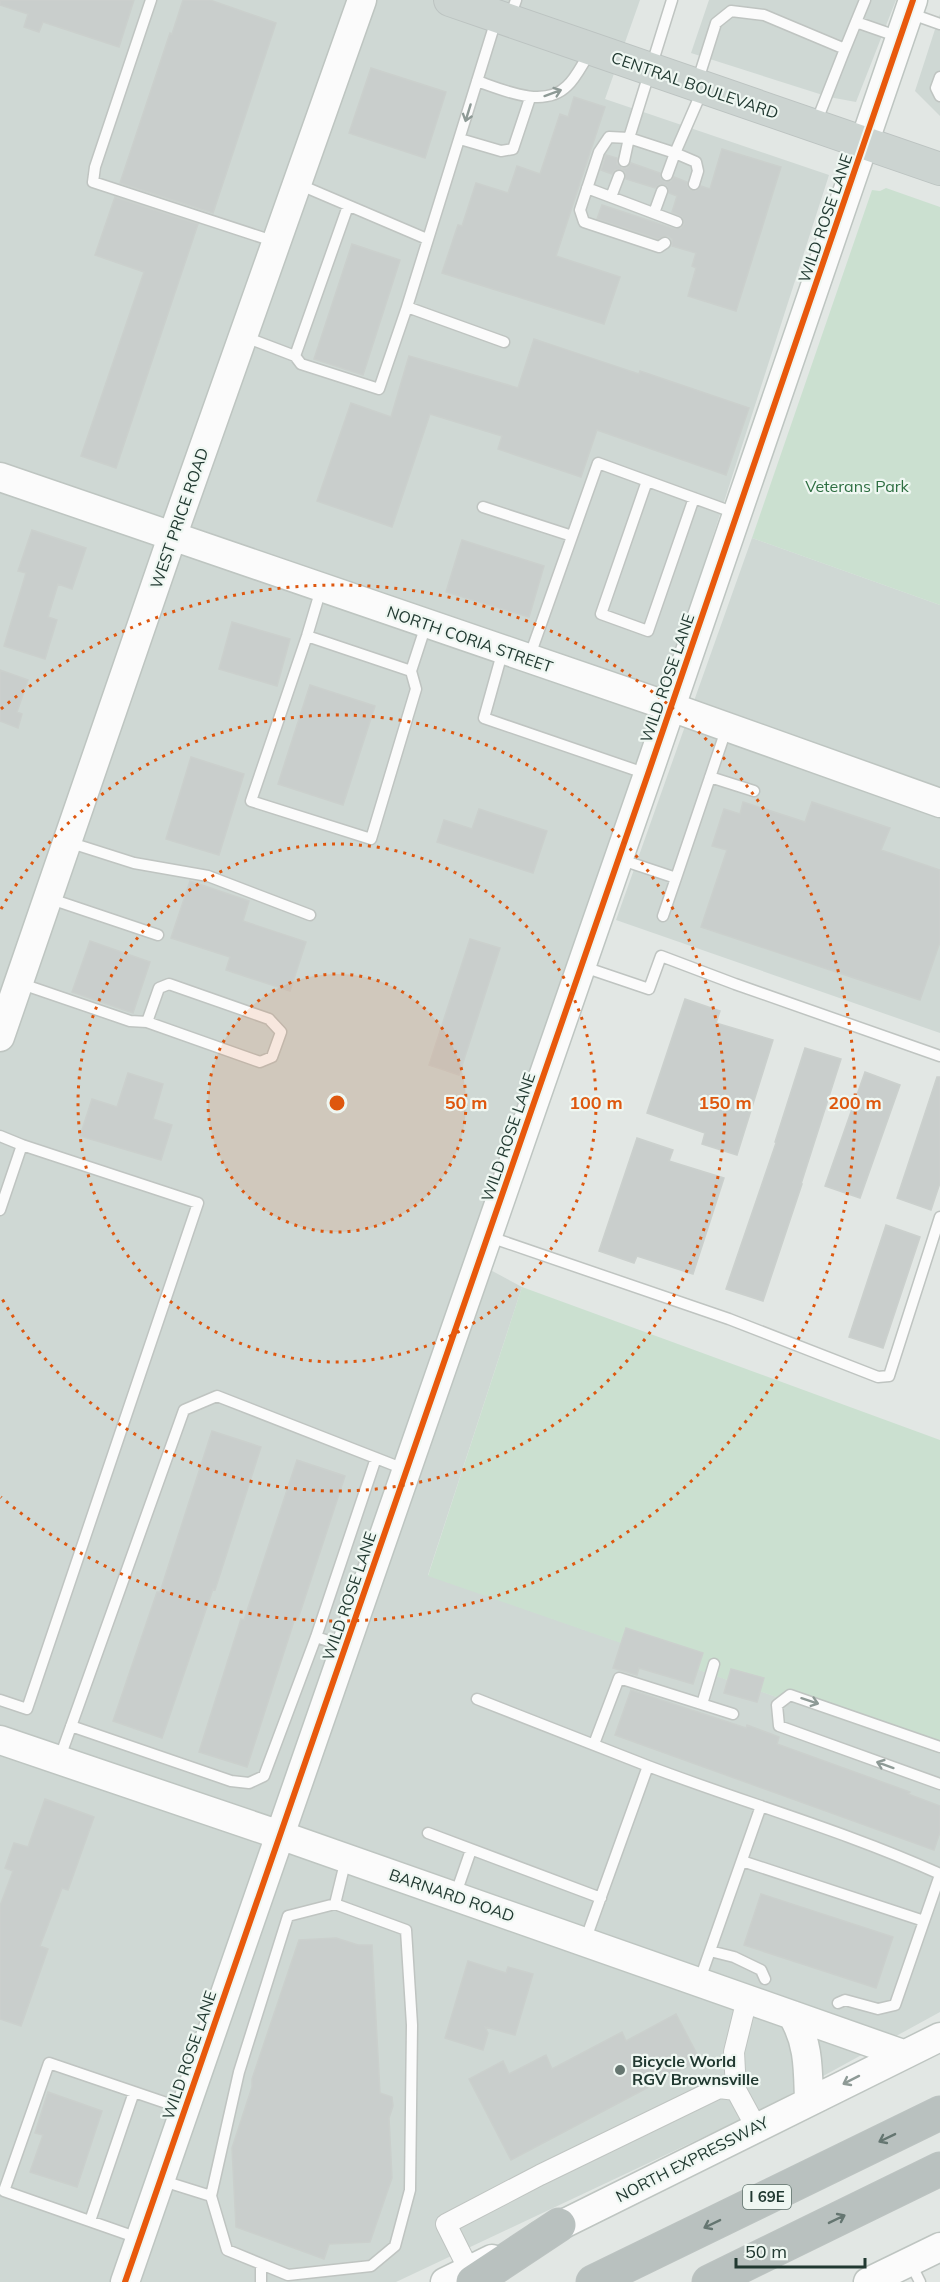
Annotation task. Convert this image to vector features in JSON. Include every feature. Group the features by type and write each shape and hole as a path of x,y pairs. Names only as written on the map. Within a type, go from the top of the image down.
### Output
{"highway":[{"name":"I 69E","path":"593,2282 940,2113"},
{"path":"709,2282 940,2169"},
{"path":"462,2278 559,2225"}],"main road":[{"name":"CENTRAL BOULEVARD","path":"450,0 507,12 592,49 940,169"}],"street":[{"name":"WEST PRICE ROAD","path":"0,1037 172,537 362,0"},
{"name":"WILD ROSE LANE","path":"125,2282 648,774 907,17"},
{"name":"NORTH CORIA STREET","path":"0,477 671,707 940,803"},
{"name":"BARNARD ROAD","path":"1,1743 59,1760 280,1835 699,1982 756,1989 792,2015 903,2054"},
{"path":"756,1989 734,2052 736,2090 756,2127"},
{"path":"792,2015 804,2039 808,2059 809,2101"},
{"name":"NORTH EXPRESSWAY","path":"559,2225 940,2037"},
{"path":"462,2278 446,2224 540,2175 719,2088 736,2090"},
{"path":"868,2282 915,2272 940,2247"}],"lane":[{"path":"151,0 95,167 93,182 276,242"},
{"path":"624,160 672,0"},
{"path":"815,126 865,0"},
{"path":"667,175 700,86 716,23 731,11 764,15 844,49"},
{"path":"243,337 295,356 301,364 379,390 477,81 507,12"},
{"path":"856,22 907,17 940,24"},
{"path":"477,81 530,98 549,96 567,87 592,49"},
{"path":"940,77 936,88 940,96"},
{"path":"460,139 501,151 513,150 530,98"},
{"path":"664,243 659,247 625,233 584,222 580,210 599,152 609,137 629,138 675,153 696,162 698,171 694,184"},
{"path":"611,197 619,176"},
{"path":"297,184 427,239"},
{"path":"587,188 611,197 633,210 654,213 677,222"},
{"path":"654,213 662,191"},
{"path":"295,356 348,206"},
{"path":"407,307 504,342"},
{"path":"648,774 484,718 572,536 598,463 737,514"},
{"path":"647,481 601,614 648,631 694,498"},
{"path":"483,507 572,536"},
{"path":"321,588 251,801 371,838 416,689 411,670 426,624"},
{"path":"307,636 411,670"},
{"path":"663,916 728,727"},
{"path":"710,777 754,791"},
{"path":"68,842 134,863 208,876 310,915"},
{"path":"618,859 676,878"},
{"path":"48,898 158,935"},
{"path":"581,966 649,989 661,956 940,1056"},
{"path":"19,983 130,1021 147,1022 260,1062 273,1057 281,1032 269,1018 169,984 159,988 147,1022"},
{"path":"0,1136 198,1203 27,1709 0,1700"},
{"path":"0,1210 22,1145"},
{"path":"487,1236 729,1319 878,1377 889,1376 940,1217"},
{"path":"59,1760 184,1410 217,1396 407,1470"},
{"path":"71,1726 231,1781 249,1783 264,1776 316,1637 376,1458"},
{"path":"316,1637 346,1646"},
{"path":"702,1704 714,1664"},
{"path":"594,1744 619,1678 733,1714"},
{"path":"940,1747 790,1695 777,1705 779,1726 940,1784"},
{"path":"477,1699 648,1766 803,1820 940,1875 895,2005 878,2009 845,2000 838,2003"},
{"path":"585,1942 648,1766"},
{"path":"699,1982 761,1806"},
{"path":"428,1833 601,1898"},
{"path":"454,1896 471,1850"},
{"path":"334,1904 346,1858"},
{"path":"742,1861 924,1921"},
{"path":"334,1904 406,1930 412,2025 410,2190 395,2246 371,2266 288,2276 227,2250 211,2196 239,2072 288,1916 334,1904"},
{"path":"710,1951 734,1958 760,1970 756,1989"},
{"path":"140,2238 4,2191 49,2063 185,2109"},
{"path":"90,2221 134,2092"},
{"path":"160,2180 211,2196"},
{"path":"261,2264 261,2282"}],"shaded area":[{"path":"0,0 640,0 605,99 829,175 651,729 470,1259 522,1287 428,1575 940,1754 940,2012 763,2109 396,2282 0,2282"},
{"path":"709,0 896,0 856,102 829,97 691,53"},
{"path":"940,14 940,116 915,91"},
{"path":"752,538 940,605 940,1033 616,920"}],"green space":[{"name":"Veterans Park","path":"886,188 940,207 940,605 752,538 872,190 880,191"},
{"path":"522,1287 940,1440 940,1754 428,1576"}],"building":[{"path":"0,0 134,0 119,47 43,22 39,32 24,27 28,14 0,5"},
{"path":"183,0 210,0 276,23 213,213 120,183"},
{"path":"371,68 446,92 425,158 349,133"},
{"path":"574,97 605,107 556,256 620,277 604,324 442,273 458,225 462,226 476,183 508,193 517,166 540,174 560,114 568,117"},
{"path":"722,149 781,167 736,311 688,296 696,268 692,266 696,253 672,246 672,239 668,236 658,239 597,219 602,205 675,229 681,228 684,224 682,217 672,212 677,196 669,193 667,186 660,184 655,188 626,179 625,172 621,169 615,170 612,174 601,170 606,155 617,158 617,164 622,168 627,168 631,163 660,173 661,179 665,182 671,181 674,177 687,182 688,189 695,191 701,186 710,189"},
{"path":"115,197 198,224 116,468 81,456 144,272 95,255"},
{"path":"352,244 400,260 363,375 314,359"},
{"path":"534,339 639,374 640,371 749,408 726,475 597,430 581,477 498,449 502,436 430,414 392,527 317,501 351,403 391,417 409,356 518,388"},
{"path":"32,530 86,548 72,589 58,584 48,617 57,620 45,659 4,646 26,573 18,571"},
{"path":"462,540 544,566 529,617 446,592"},
{"path":"232,622 290,639 277,686 219,669"},
{"path":"0,670 28,680 17,712 22,714 18,728 0,721"},
{"path":"310,685 375,706 343,805 278,784"},
{"path":"191,757 244,774 219,855 166,839"},
{"path":"743,802 805,822 812,802 890,828 881,850 940,870 940,942 920,1000 701,927 727,850 712,846 724,809 740,814"},
{"path":"479,809 547,831 533,873 437,842 444,820 472,829"},
{"path":"190,881 249,901 243,921 306,942 290,991 226,970 230,957 171,938"},
{"path":"470,939 500,948 459,1075 429,1065"},
{"path":"90,941 150,962 133,1013 72,992"},
{"path":"685,999 720,1011 716,1023 773,1040 737,1155 702,1144 705,1133 647,1113"},
{"path":"805,1048 841,1059 763,1301 726,1289 776,1143"},
{"path":"865,1072 900,1085 860,1198 825,1186"},
{"path":"128,1073 163,1084 153,1119 172,1125 161,1160 80,1136 92,1099 117,1107"},
{"path":"937,1077 940,1077 940,1183 931,1210 897,1198"},
{"path":"637,1138 673,1150 669,1161 724,1178 693,1274 637,1256 634,1263 599,1251"},
{"path":"886,1225 920,1237 883,1348 849,1337"},
{"path":"212,1431 261,1447 215,1590 213,1589 162,1738 113,1721 157,1592 160,1592"},
{"path":"297,1460 345,1476 298,1619 295,1618 247,1767 199,1752 241,1619 244,1620"},
{"path":"626,1628 703,1653 693,1684 639,1668 637,1675 613,1668"},
{"path":"731,1669 764,1678 757,1702 724,1693"},
{"path":"631,1690 779,1737 777,1744 910,1792 908,1794 940,1806 940,1832 934,1850 615,1735"},
{"path":"45,1799 94,1817 68,1890 62,1888 40,1946 48,1949 21,2026 0,2019 0,1906 13,1871 5,1868 14,1843 28,1847"},
{"path":"761,1894 893,1937 876,1988 744,1945"},
{"path":"336,1938 358,1945 372,1945 380,2093 392,2097 393,2106 389,2118 392,2178 370,2242 329,2244 324,2259 236,2227 232,2148 252,2087 252,2079 299,1940"},
{"path":"468,1961 506,1973 508,1967 533,1974 515,2035 485,2027 488,2033 483,2050 445,2038"},
{"path":"676,2014 700,2060 511,2160 469,2079 503,2061 509,2074 546,2055 552,2069 622,2032 626,2041"},
{"path":"48,2092 102,2111 77,2187 30,2172 43,2135 35,2133"}],"cycle path":[{"path":"125,2282 648,774 913,0"}],"place":[{"name":"Bicycle World RGV Brownsville","path":"620,2070"}]}
